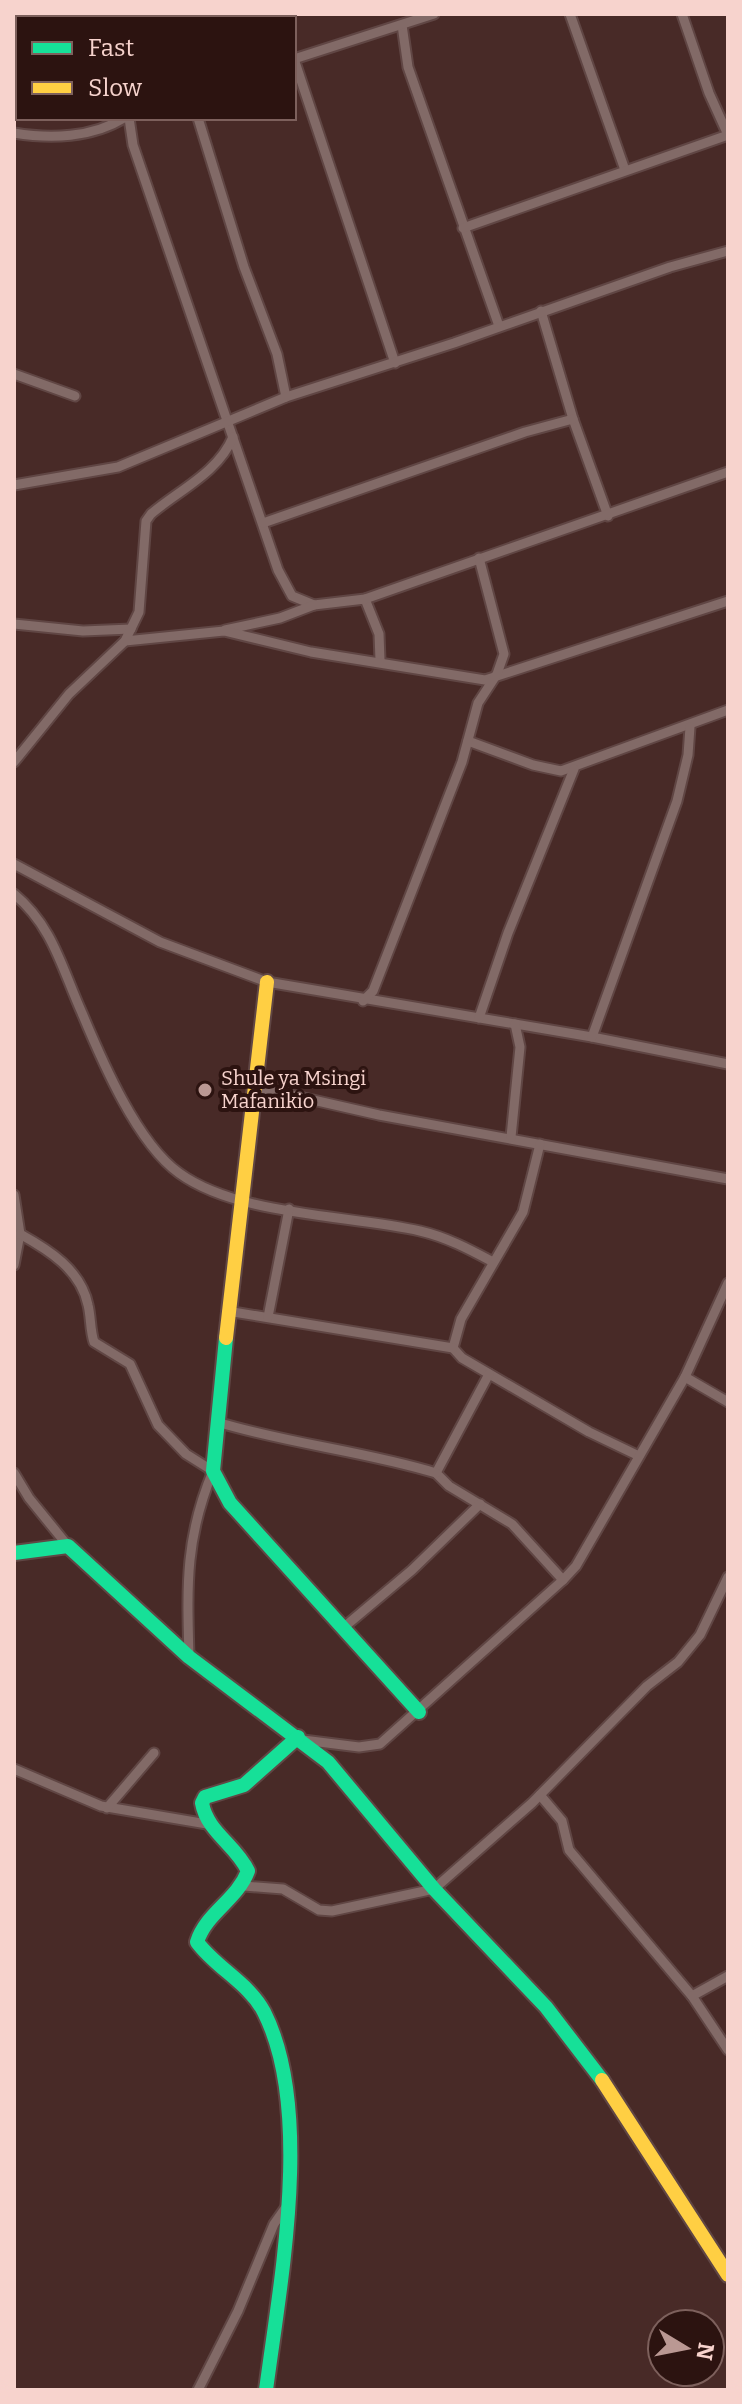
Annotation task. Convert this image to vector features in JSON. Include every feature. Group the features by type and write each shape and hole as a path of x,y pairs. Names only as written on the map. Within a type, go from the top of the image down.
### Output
{"street":[{"path":"296,58 434,14"},
{"path":"570,14 625,170"},
{"path":"463,228 728,135 682,14"},
{"path":"402,25 408,67 499,326"},
{"path":"296,65 395,363"},
{"path":"14,133 80,134 97,131 122,120"},
{"path":"127,120 133,145 285,586 292,596 314,605"},
{"path":"199,120 244,267 277,354 286,397"},
{"path":"14,485 118,467 286,397 728,251"},
{"path":"541,311 573,419 608,516"},
{"path":"14,374 75,396"},
{"path":"263,523 525,432 573,419"},
{"path":"14,762 69,694 125,641 139,612 144,589 146,521 170,498 214,467 226,454 233,437"},
{"path":"125,641 224,631 314,605 365,599 728,472"},
{"path":"479,558 504,654 515,669"},
{"path":"365,599 379,634 380,660"},
{"path":"224,631 296,649 493,679 515,669 728,601"},
{"path":"14,624 83,631 131,629"},
{"path":"363,1001 373,991 468,741 478,703 504,654"},
{"path":"468,741 533,765 561,771 574,769 647,739 690,727 728,710"},
{"path":"592,1037 677,801 688,755 690,727"},
{"path":"479,1018 508,933 574,769"},
{"path":"14,864 160,942 267,982 363,1001 592,1037 728,1064"},
{"path":"14,894 30,907 52,936 82,1015 123,1098 153,1145 179,1173 243,1200 417,1230 466,1247 493,1262"},
{"path":"189,1657 188,1561 201,1500 213,1471 227,1311 243,1200 267,982"},
{"path":"511,1137 520,1047 515,1024"},
{"path":"256,1087 295,1099 728,1179"},
{"path":"540,1144 523,1212 454,1334 453,1348 455,1353 489,1374 589,1432 639,1456"},
{"path":"14,1195 20,1234 14,1265"},
{"path":"268,1317 289,1209"},
{"path":"20,1234 42,1246 71,1271 83,1288 94,1342 130,1364 158,1425 186,1454 213,1471 230,1503 419,1712"},
{"path":"266,2390 286,2207 286,2087 277,2042 259,2004 197,1942 205,1924 244,1886 248,1871 245,1860 207,1824 202,1813 205,1797 244,1785 300,1738 371,1746 380,1744 563,1580 576,1566 685,1377 728,1283"},
{"path":"227,1311 453,1348"},
{"path":"436,1473 489,1374"},
{"path":"685,1377 728,1402"},
{"path":"217,1422 262,1435 384,1458 436,1473 449,1486 512,1524 563,1580"},
{"path":"14,1473 29,1498 68,1546 189,1657 328,1762 434,1889 546,2007 577,2046 628,2116 728,2275"},
{"path":"343,1628 412,1570 480,1504"},
{"path":"14,1553 68,1546"},
{"path":"244,1886 291,1891 319,1910 332,1911 434,1889 540,1795 647,1686 690,1649 728,1577"},
{"path":"107,1808 154,1753"},
{"path":"14,1769 107,1808 207,1824"},
{"path":"540,1795 562,1821 569,1850 692,1996 728,2050"},
{"path":"692,1996 728,1976"},
{"path":"198,2390 238,2311 274,2224 286,2207"}],"traffic: fast":[{"path":"226,1338 213,1471 230,1503 419,1712"},
{"path":"14,1553 68,1546 189,1657 328,1762 434,1889 546,2007 602,2080"},
{"path":"266,2390 289,2198 287,2098 279,2052 264,2012 250,1992 197,1942 207,1923 237,1890 248,1871 210,1822 202,1803 205,1797 244,1785 298,1737"}],"traffic: slow":[{"path":"226,1338 267,982"},
{"path":"602,2080 728,2275"}],"place":[{"name":"Shule ya Msingi Mafanikio","path":"205,1090"}]}
